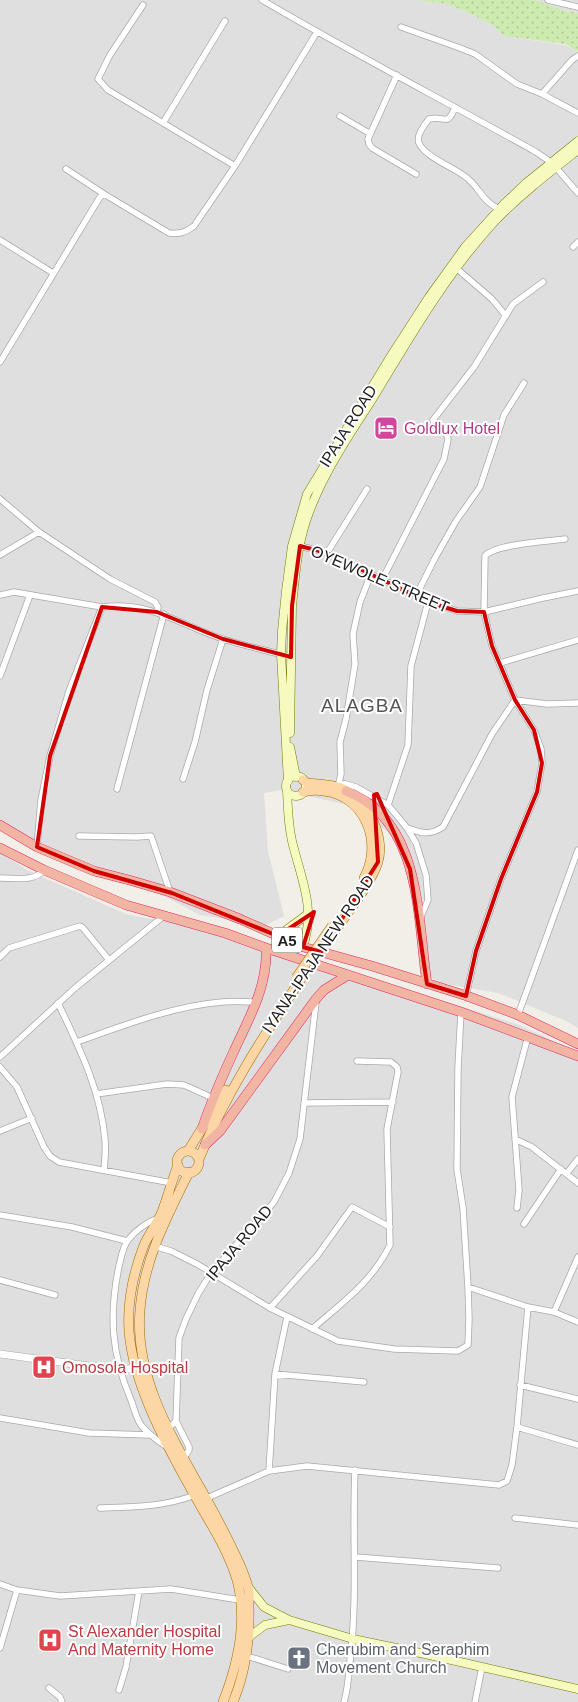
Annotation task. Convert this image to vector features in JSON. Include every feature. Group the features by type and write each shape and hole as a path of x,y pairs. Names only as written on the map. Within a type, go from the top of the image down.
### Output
{"highway":[{"path":"341,786 367,800 382,813 393,828 410,869 420,920 427,984"},
{"name":"A5","path":"0,826 37,847 94,871 170,892 240,919 303,947 372,966 466,996 518,1015 578,1044"},
{"name":"A5","path":"0,848 44,870 126,905 225,933 461,1012 578,1056"},
{"path":"202,1129 213,1098 256,1002 264,973 266,948"},
{"path":"205,1146 220,1131 324,990 348,975"}],"main road":[{"name":"IPAJA ROAD","path":"288,781 281,654 291,555 307,494 417,316 451,265 578,141"},
{"name":"IPAJA ROAD","path":"300,778 290,748 292,606 300,546 307,519 327,473 394,362 456,268 499,209 526,183 578,150"},
{"path":"303,947 308,931 308,914 303,879 292,842 286,786 288,781 300,778 308,783 341,786"},
{"path":"288,817 305,785 300,778"},
{"name":"IYANA-IPAJA NEW ROAD","path":"188,1151 266,1023 368,882 378,862 380,851 377,829 373,818 362,804 341,786"},
{"name":"IYANA-IPAJA NEW ROAD","path":"300,794 310,790 339,795 355,805 368,822 371,834 372,858 367,872 334,928"},
{"path":"287,791 291,795 300,794"},
{"path":"278,936 308,914"},
{"name":"IYANA-IPAJA NEW ROAD","path":"199,1159 214,1124 243,1070 299,978"},
{"path":"178,1165 182,1171 189,1172 196,1170 199,1159 195,1153 188,1151 179,1157 178,1165 158,1218 144,1246 132,1290 129,1332 136,1368 145,1395 164,1430 184,1458 207,1498 237,1557 249,1588 264,1607 289,1620 353,1639 578,1689"},
{"path":"189,1172 154,1246 142,1284 140,1336 144,1364 171,1450 227,1552 237,1580 241,1619 238,1656 223,1702"},
{"path":"233,1702 247,1656 249,1588"},
{"path":"249,1638 265,1625 289,1620"}],"street":[{"path":"262,0 456,107 554,165 578,194"},
{"path":"548,0 578,7"},
{"path":"143,4 110,55 98,79 108,90 236,166"},
{"path":"163,123 225,21"},
{"path":"401,28 475,54 512,81 578,113"},
{"path":"66,169 169,232 178,234 186,232 194,226 236,166 317,32"},
{"path":"542,94 578,56"},
{"path":"397,75 369,133 369,144 372,148 416,174"},
{"path":"456,107 451,118 429,119 418,137 418,141 422,148 467,177 476,186 484,200 499,209"},
{"path":"340,116 369,133"},
{"path":"0,362 100,197 104,194"},
{"path":"0,240 53,273"},
{"path":"456,268 492,299 506,316"},
{"path":"382,580 444,460 448,439 446,433 435,427 433,420 474,367 513,304 543,282"},
{"path":"416,596 456,521 480,487 504,415 524,383"},
{"path":"327,553 367,489"},
{"path":"0,499 39,532 110,579 155,602 158,607 157,612"},
{"path":"0,555 39,532"},
{"path":"466,996 476,951 500,878 537,792 542,763 541,748 534,730 504,678 500,663 492,646 484,612 485,556 487,553 496,550 531,542 564,540"},
{"name":"OYEWOLE STREET","path":"300,546 327,553 428,602 457,611 484,612 578,591"},
{"path":"371,574 360,602 352,634 355,664 346,719 340,742 341,786 356,787 388,805 407,828 416,843 426,875 428,900 420,920"},
{"path":"0,595 14,592 102,607 116,605 157,612 223,639 291,657"},
{"path":"0,676 30,595"},
{"path":"388,805 408,745 411,666 428,602"},
{"path":"37,847 40,800 50,756 69,691 102,607"},
{"path":"117,789 164,614"},
{"path":"183,779 195,742 206,690 223,639"},
{"path":"500,663 578,640"},
{"path":"407,828 425,834 443,827 492,734 515,700"},
{"path":"515,700 547,704 578,703"},
{"path":"79,836 137,838 150,836 170,892"},
{"path":"518,1015 578,850"},
{"path":"0,878 35,878 41,875 44,870"},
{"path":"0,1057 58,1003 165,915"},
{"path":"0,948 9,948 80,926 109,960"},
{"path":"0,957 9,948"},
{"name":"IPAJA ROAD","path":"176,1420 179,1338 198,1294 210,1273 274,1202 283,1187 300,1139 316,1000"},
{"path":"77,1042 162,1014 208,1003 224,1001 256,1002"},
{"path":"58,1003 84,1057 101,1108 106,1141 104,1170"},
{"path":"154,1246 170,1251 197,1264 270,1308 338,1341 394,1349 458,1351 468,1345 468,1287 463,1208 457,1169 458,1068 461,1012"},
{"path":"517,1208 519,1190 512,1097 528,1036"},
{"path":"312,1329 362,1286 374,1273 390,1245 387,1129 398,1072 397,1067 391,1062 357,1060"},
{"path":"0,1067 17,1087 44,1147 50,1156 59,1162 172,1182"},
{"path":"96,1094 167,1084 184,1086 213,1098"},
{"path":"304,1103 393,1102"},
{"path":"0,1130 32,1118"},
{"path":"515,1139 532,1147 578,1183"},
{"path":"524,1224 564,1171 578,1159"},
{"path":"270,1308 317,1256 352,1207 390,1227"},
{"path":"0,1215 72,1227 126,1241"},
{"path":"158,1218 144,1224 126,1241 117,1276 112,1310 114,1342 119,1370 140,1424 150,1435 171,1450"},
{"path":"554,1312 578,1257"},
{"path":"0,1280 55,1294"},
{"path":"468,1287 528,1307 554,1312 578,1322"},
{"path":"207,1498 269,1472 307,1466 499,1485 507,1481 512,1465 517,1427 528,1307"},
{"path":"269,1472 275,1374 287,1317"},
{"path":"0,1354 119,1370 136,1368"},
{"path":"275,1374 364,1382"},
{"path":"520,1386 578,1399"},
{"path":"0,1418 89,1433 150,1435"},
{"path":"164,1430 176,1420 189,1447 184,1458"},
{"path":"517,1427 578,1445"},
{"path":"350,1702 345,1699 353,1639 355,1470"},
{"path":"100,1508 153,1505 195,1495"},
{"path":"515,1518 578,1525"},
{"path":"355,1557 498,1568"},
{"path":"0,1584 17,1590 60,1596 171,1589 240,1600"},
{"path":"0,1648 17,1590"},
{"path":"119,1690 126,1667 139,1591"},
{"path":"247,1656 288,1669"},
{"path":"475,1702 482,1667"},
{"path":"49,1688 60,1697 62,1702"}],"highlighted area":[{"path":"300,546 327,553 428,602 457,611 484,612 492,646 515,700 534,730 542,763 537,792 501,879 476,951 466,996 427,984 410,869 377,794 374,795 378,862 321,952 303,947 314,912 278,936 172,893 94,871 37,847 50,756 102,607 157,612 223,639 291,657 292,606"}],"shaded area":[{"path":"0,0 416,0 447,4 494,26 504,36 565,45 578,52 578,1028 566,1021 498,993 440,983 430,977 424,902 407,848 358,807 280,790 264,793 268,851 284,916 266,925 200,915 141,884 75,860 0,822"},
{"path":"535,0 578,0 578,13 565,11"},
{"path":"0,852 29,871 126,914 228,934 517,1024 578,1052 578,1702 0,1702"}],"green space":[{"path":"416,0 535,0 565,11 578,13 578,52 565,44 504,36 494,26 447,4"}],"place":[{"name":"Goldlux Hotel","path":"386,428"},
{"name":"Omosola Hospital","path":"44,1367"},
{"name":"St Alexander Hospital And Maternity Home","path":"50,1640"},
{"name":"Cherubim and Seraphim Movement Church","path":"299,1658"}],"district":[{"name":"ALAGBA","path":"362,705"}]}
